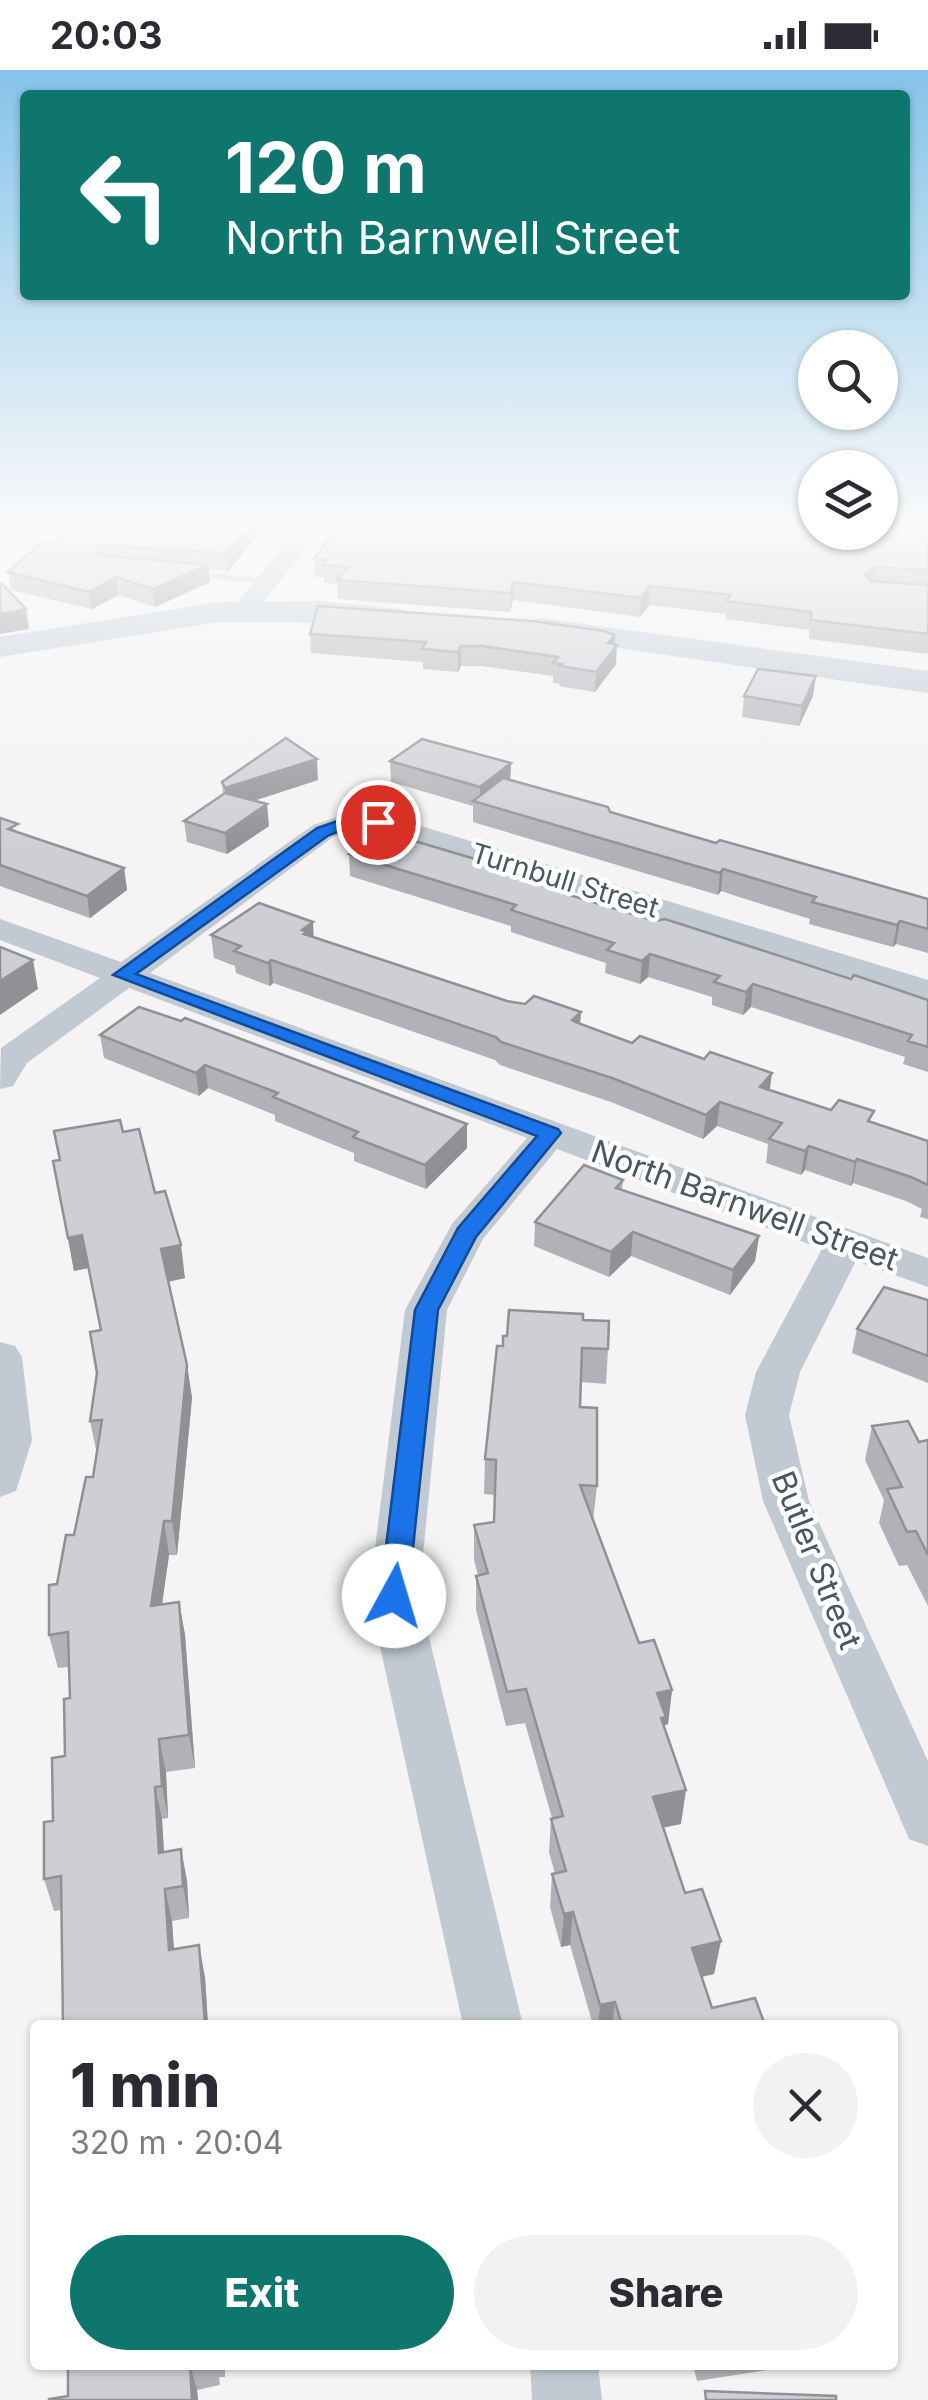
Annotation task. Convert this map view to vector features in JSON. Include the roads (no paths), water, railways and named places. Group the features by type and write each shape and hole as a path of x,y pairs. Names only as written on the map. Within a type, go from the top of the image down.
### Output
{"main road":[{"path":"0,647 76,633"},
{"path":"563,633 928,682"}],"street":[{"name":"Turnbull Street","path":"0,1078 14,1056 122,975 323,832 346,823 378,822 928,991"},
{"name":"North Barnwell Street","path":"0,930 928,1273"},
{"path":"493,2020 394,1596 426,1310 466,1233 551,1133"},
{"name":"Butler Street","path":"846,1242 778,1372 767,1415 786,1501 928,1821"},
{"path":"0,1358 9,1440 0,1480"},
{"path":"564,2370 566,2400"}]}
